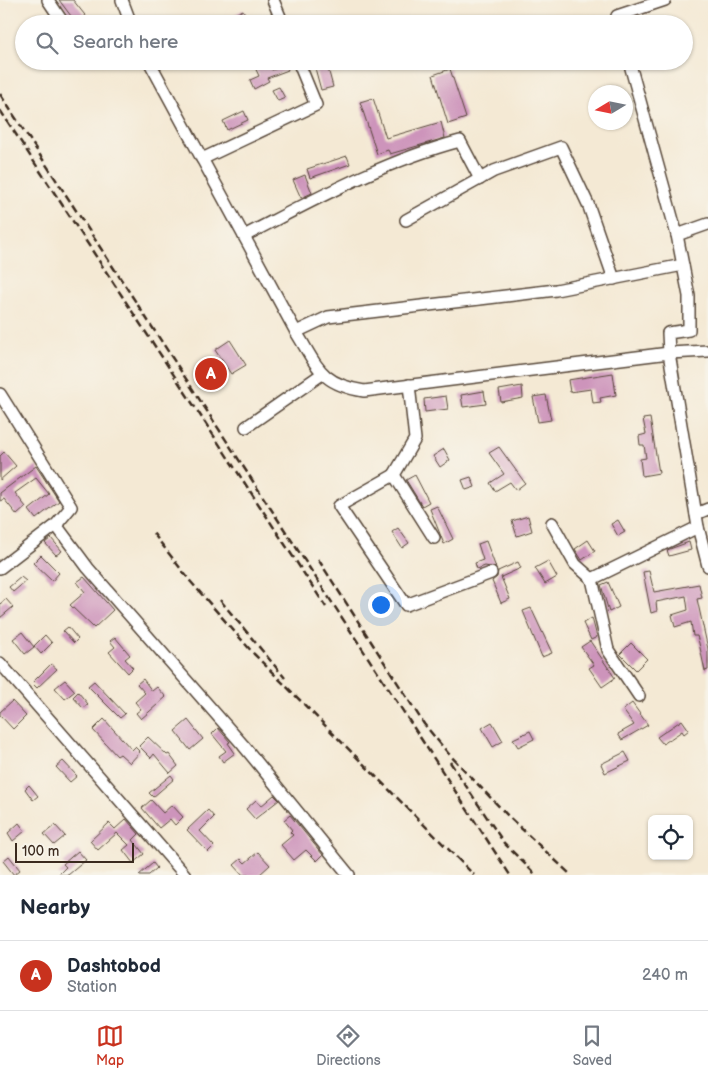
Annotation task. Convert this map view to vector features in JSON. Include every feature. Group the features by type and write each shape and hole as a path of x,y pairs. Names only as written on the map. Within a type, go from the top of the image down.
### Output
{"street":[{"path":"48,0 58,15"},
{"path":"122,0 128,15"},
{"path":"273,0 279,15"},
{"path":"620,15 664,0"},
{"path":"153,70 296,332 322,374 336,384 364,391 669,353 708,351"},
{"path":"202,159 316,105 302,70"},
{"path":"632,70 677,235 689,296 689,330 668,333 669,353 698,527 707,559"},
{"path":"244,236 341,186 431,149 460,140 480,179"},
{"path":"406,220 494,171 561,147 588,204 614,279"},
{"path":"677,235 708,224"},
{"path":"296,332 328,317 556,290 683,266"},
{"path":"246,427 322,374"},
{"path":"409,385 415,439 394,475 339,506 406,604 491,573"},
{"path":"0,394 70,506 56,525 0,568"},
{"path":"394,475 434,538"},
{"path":"696,514 708,509"},
{"path":"552,523 575,564 592,579 608,650 638,696"},
{"path":"56,525 88,568 243,745 349,875"},
{"path":"592,579 698,527"},
{"path":"0,663 184,875"}],"building":[{"path":"59,0 73,0 85,15 70,15"},
{"path":"243,10 246,15 234,15"},
{"path":"256,70 288,70 267,78 269,81 254,89 250,80 259,76"},
{"path":"316,70 328,70 333,87 321,90"},
{"path":"450,70 466,118 448,124 433,75"},
{"path":"279,87 285,98 278,101 272,90"},
{"path":"373,98 386,138 441,122 445,138 390,154 388,150 377,154 360,102"},
{"path":"244,111 248,120 227,130 223,121"},
{"path":"347,156 350,164 310,178 307,169"},
{"path":"305,175 312,193 301,198 293,180"},
{"path":"230,340 246,365 231,374 215,350"},
{"path":"613,373 616,395 600,398 601,402 593,403 591,389 570,392 568,380"},
{"path":"522,386 523,398 501,402 499,390"},
{"path":"484,391 486,404 463,407 461,395"},
{"path":"546,395 551,420 538,422 533,397"},
{"path":"446,396 448,409 425,412 424,399"},
{"path":"650,418 659,473 642,476 640,459 646,458 644,445 640,445 639,436 646,434 643,419"},
{"path":"499,447 525,483 516,490 510,482 495,491 490,483 504,474 489,453"},
{"path":"444,449 450,460 440,467 433,456"},
{"path":"4,452 16,466 0,480 0,456"},
{"path":"36,466 59,501 36,519 29,510 49,494 36,478 15,493 26,507 17,515 4,499 0,501 0,493"},
{"path":"415,475 429,502 422,506 406,480"},
{"path":"471,477 475,487 466,490 462,480"},
{"path":"437,506 453,539 444,544 430,509"},
{"path":"528,516 532,531 517,536 512,521"},
{"path":"618,520 625,532 618,536 611,524"},
{"path":"398,528 409,543 402,548 392,532"},
{"path":"51,538 62,551 56,555 45,543"},
{"path":"588,540 595,551 582,560 575,549"},
{"path":"486,541 496,568 485,566 477,569 475,563 483,560 478,544"},
{"path":"689,542 691,550 669,556 667,550"},
{"path":"41,555 59,573 52,581 33,563"},
{"path":"548,561 557,577 545,584 535,568"},
{"path":"518,562 521,568 501,577 510,599 501,603 492,581 497,577 498,571"},
{"path":"649,571 654,592 699,584 702,598 697,599 708,649 708,670 705,671 697,636 693,636 691,622 675,627 672,615 688,610 686,596 656,602 657,611 651,613 643,572"},
{"path":"21,577 26,581 13,592 9,587"},
{"path":"84,577 113,610 94,628 70,605 85,592 77,582"},
{"path":"608,582 619,607 609,612 601,585"},
{"path":"6,599 13,607 0,618 0,604"},
{"path":"531,608 552,653 542,657 523,611"},
{"path":"592,618 597,637 591,640 583,623"},
{"path":"68,627 78,639 74,643 63,631"},
{"path":"22,632 34,647 25,654 13,639"},
{"path":"45,635 52,643 41,654 34,646"},
{"path":"115,637 130,655 125,659 133,668 128,673 109,652 115,647 110,641"},
{"path":"590,641 615,678 602,687 589,668 594,665 581,647"},
{"path":"631,643 647,659 636,670 620,654"},
{"path":"51,664 57,669 37,688 32,683"},
{"path":"143,679 152,691 157,687 166,697 141,719 136,713 141,709 135,702 145,693 137,684"},
{"path":"65,680 75,691 65,699 55,688"},
{"path":"94,681 125,714 120,718 88,686"},
{"path":"78,692 88,704 83,708 73,697"},
{"path":"12,701 26,716 13,729 0,715 0,712"},
{"path":"632,703 648,725 622,740 618,734 634,725 623,710"},
{"path":"104,719 132,750 135,747 140,752 130,763 120,754 117,756 93,730"},
{"path":"188,720 203,739 190,750 175,731"},
{"path":"682,720 689,730 684,734 682,731 663,744 657,737"},
{"path":"492,722 503,741 493,747 482,728"},
{"path":"218,728 230,742 228,743 235,753 223,762 219,756 226,751 212,734"},
{"path":"530,731 534,739 518,747 513,739"},
{"path":"148,737 167,755 169,754 178,766 170,773 154,754 151,758 139,746"},
{"path":"625,752 630,761 605,773 601,764"},
{"path":"63,761 77,776 70,782 56,767"},
{"path":"171,775 174,779 153,797 149,793"},
{"path":"29,785 38,796 33,800 25,789"},
{"path":"274,795 279,800 255,819 246,809 256,800 261,806"},
{"path":"151,800 163,813 172,805 183,817 175,825 170,819 159,828 142,808"},
{"path":"208,810 214,817 200,831 214,846 208,852 187,830"},
{"path":"290,815 323,855 317,861 306,850 294,860 281,845 293,835 290,832 292,830 284,820"},
{"path":"126,819 139,834 133,840 144,854 133,863 123,850 129,845 117,833 98,850 90,841 109,823 115,829"},
{"path":"19,823 25,831 13,841 8,833"},
{"path":"55,825 65,836 54,845 44,834"},
{"path":"78,851 86,860 68,875 58,875 66,867 63,864"},
{"path":"258,852 270,865 259,875 243,875 234,865 241,859 245,863"},
{"path":"9,856 20,870 14,875 3,861"},
{"path":"153,863 157,868 149,875 139,875"}],"railway":[{"path":"0,94 510,875"},
{"path":"0,110 326,607"},
{"path":"153,533 191,582 254,654 474,875"},
{"path":"318,559 424,724 448,753 510,818 571,875"},
{"path":"220,600 285,678"},
{"path":"450,762 504,843 536,875"}],"place":[{"name":"Dashtobod","path":"211,374"}]}
